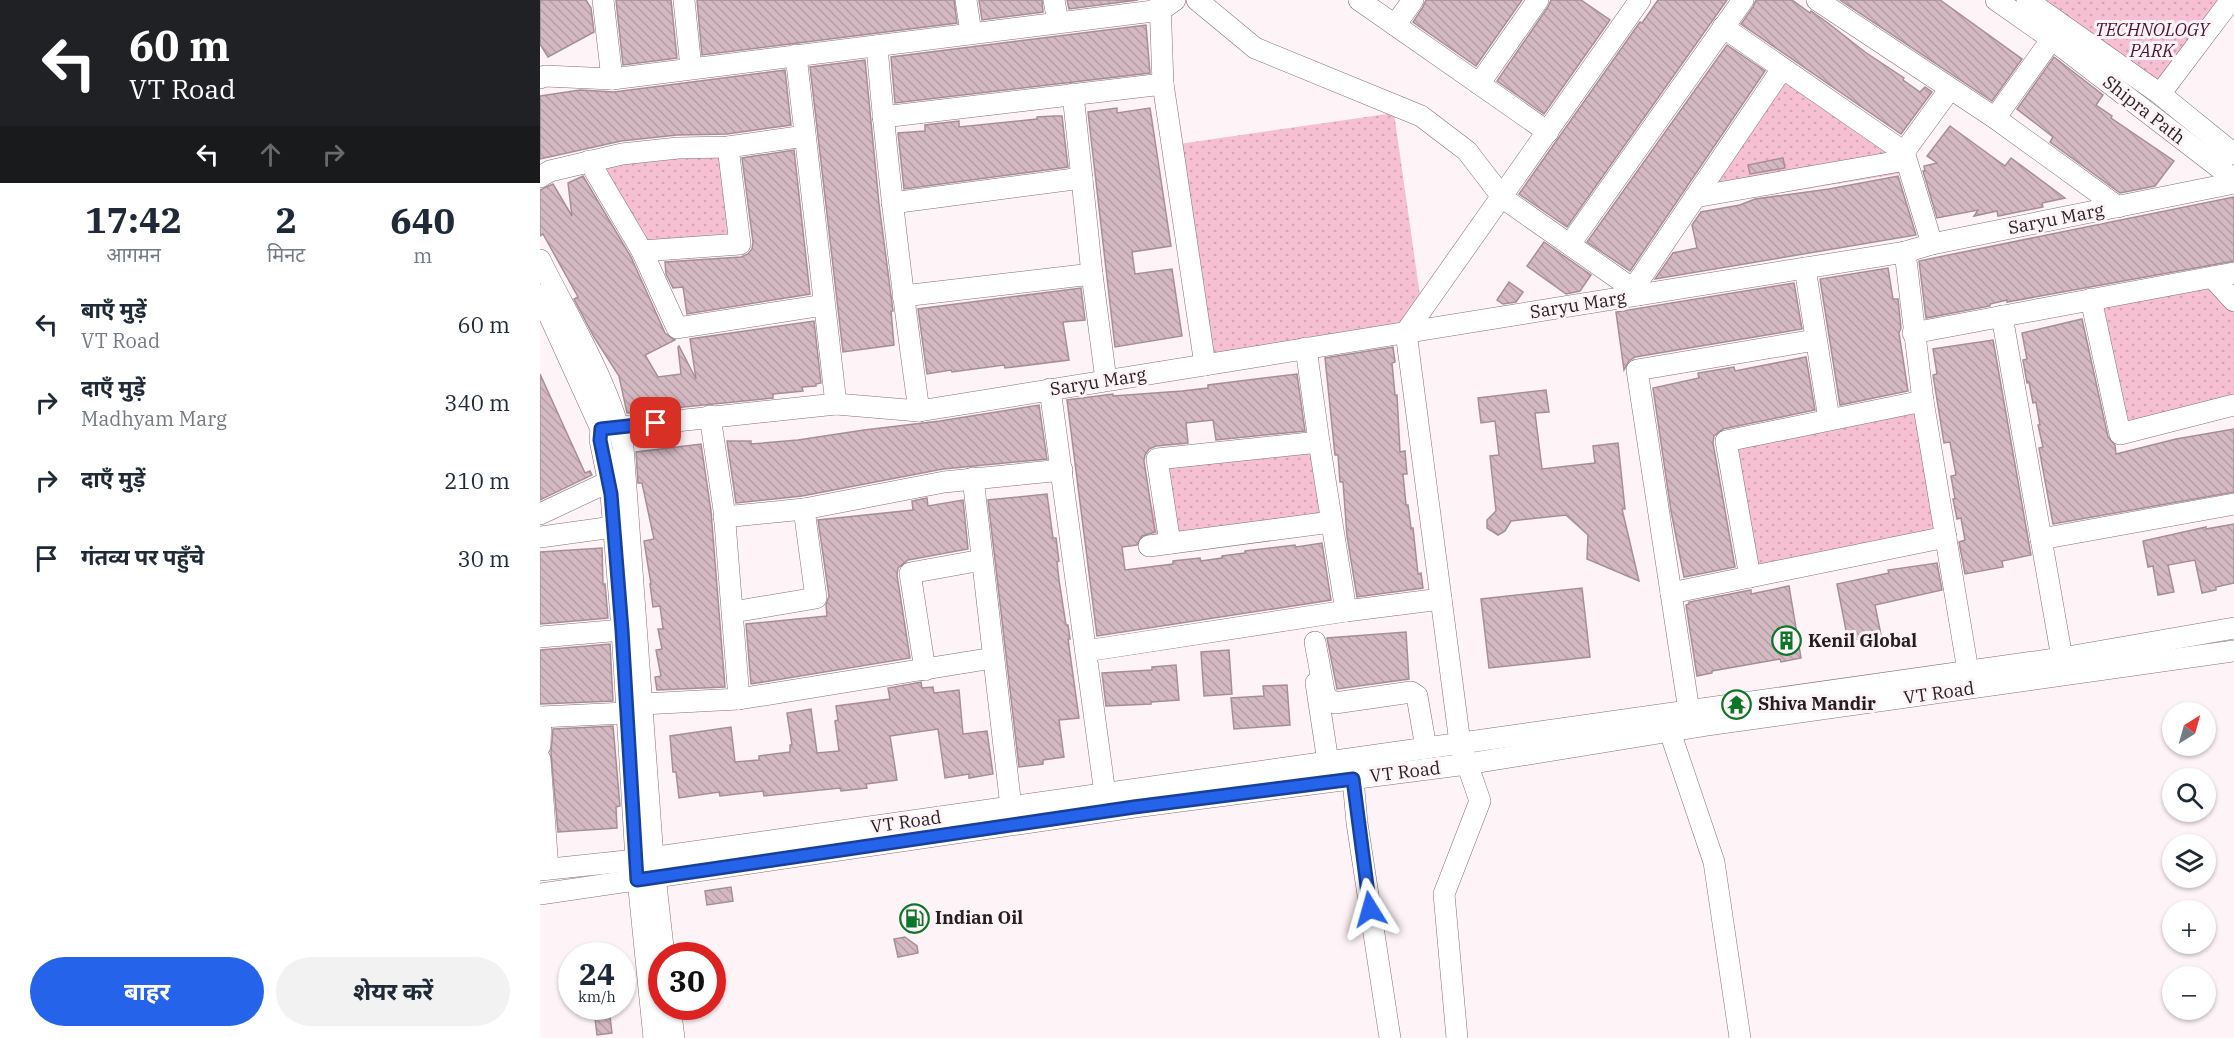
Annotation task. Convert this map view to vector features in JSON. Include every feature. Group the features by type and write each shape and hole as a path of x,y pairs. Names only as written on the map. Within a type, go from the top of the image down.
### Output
{"street":[{"path":"603,0 612,79"},
{"path":"684,0 691,68"},
{"path":"966,0 971,33"},
{"path":"1054,0 1058,22"},
{"path":"1197,0 1255,48 1420,116 1467,151 1503,198 1635,292 1695,197 1782,69"},
{"path":"1359,0 1548,132"},
{"path":"1395,26 1413,0"},
{"path":"1479,84 1538,0"},
{"path":"1457,1038 1444,894 1480,801 1460,743 1406,332 1503,198 1640,0"},
{"path":"1570,244 1743,0"},
{"path":"1817,0 1995,118 2118,207"},
{"name":"Shipra Path","path":"1996,0 2057,32 2160,94 2234,154"},
{"name":"Shipra Path","path":"2027,0 2057,32 2234,181"},
{"path":"2160,94 2231,0"},
{"path":"542,74 612,79 1058,22 1166,3 1163,84 1205,364"},
{"path":"1724,27 1905,156 1932,244"},
{"path":"1995,118 2057,32"},
{"path":"877,46 892,203 919,411"},
{"path":"796,55 836,404"},
{"path":"883,117 1163,84"},
{"path":"1695,197 1905,156 1950,89"},
{"path":"1073,94 1106,380"},
{"path":"540,177 550,171 622,154 678,148 728,147 806,136"},
{"path":"642,251 740,244 728,147"},
{"path":"589,161 642,251 677,328 824,304"},
{"path":"892,203 1082,178"},
{"name":"Saryu Marg","path":"610,428 836,404 919,411 1406,332 1635,292 1905,252 1932,244 2234,181"},
{"path":"1905,252 1913,333 1923,400 1968,671"},
{"path":"540,260 602,383 610,428 624,469 634,709 654,1038"},
{"path":"1805,268 1829,419"},
{"path":"1913,333 2234,273"},
{"path":"903,296 1092,274"},
{"path":"2212,277 2234,301"},
{"path":"540,295 610,428"},
{"path":"2091,299 2120,434 2234,405"},
{"path":"2002,316 2062,658"},
{"path":"1689,711 1637,370 1815,340"},
{"path":"1306,348 1346,611"},
{"path":"1050,389 1105,794"},
{"path":"1750,577 1726,441 1923,400"},
{"path":"710,416 724,518 739,699"},
{"path":"610,428 600,440 608,482 622,630 634,709"},
{"path":"1170,543 1157,459 1319,442"},
{"path":"724,518 804,509 973,478 1062,470"},
{"path":"973,478 1011,807"},
{"path":"540,514 608,482"},
{"path":"2041,538 2234,504"},
{"path":"733,612 816,598 804,509"},
{"path":"1149,546 1331,522"},
{"path":"540,537 613,527"},
{"path":"1671,593 1946,537"},
{"path":"925,670 910,573 982,560"},
{"path":"1086,651 1305,617 1441,599"},
{"path":"1305,617 1328,762"},
{"name":"VT Road","path":"909,831 1011,807 2062,658 2234,628"},
{"path":"540,637 622,630"},
{"path":"1315,642 1325,696 1335,704 1411,692 1417,696 1426,748"},
{"name":"VT Road","path":"540,894 645,869 909,831 1134,807 1467,764 1670,732 2234,651"},
{"path":"540,746 540,717 739,699 993,658"},
{"path":"1670,732 1714,862 1740,1038"},
{"path":"540,759 544,869"},
{"path":"1353,779 1357,822 1390,1038"},
{"name":"VT Road","path":"544,869 645,869"},
{"path":"645,869 661,942"},
{"path":"672,1020 674,1038"}],"green space":[{"name":"TECHNOLOGY PARK","path":"2027,0 2230,0 2160,94"},
{"path":"1782,69 1904,152 1910,172 1688,208"},
{"path":"1394,113 1422,310 1406,332 1205,365 1172,145"},
{"path":"728,147 740,244 653,251 589,161"},
{"path":"2212,277 2234,301 2234,405 2120,434 2091,299"},
{"path":"1923,401 1946,537 1750,577 1726,441"},
{"path":"1319,442 1331,522 1149,546 1157,459"}],"building":[{"path":"540,0 586,0 591,8 594,32 548,57 540,44"},
{"path":"616,0 671,0 677,58 623,65"},
{"path":"697,0 954,0 957,23 702,55"},
{"path":"979,0 1042,0 1043,12 982,20"},
{"path":"1067,0 1138,0 1069,9"},
{"path":"1426,0 1522,0 1476,66 1413,22"},
{"path":"1551,0 1581,0 1610,20 1544,114 1497,81"},
{"path":"1658,0 1727,0 1567,227 1519,194 1640,22 1642,23"},
{"path":"1756,0 1792,0 1828,23 1920,92 1925,87 1932,92 1901,134 1741,24"},
{"path":"1840,0 1940,0 2022,59 1992,101"},
{"path":"1146,25 1150,73 895,103 891,57"},
{"path":"1727,45 1765,71 1630,271 1587,242"},
{"path":"2054,57 2103,95 2096,105 2112,116 2111,118 2174,161 2155,186 2120,193 2050,142 2053,137 2017,109"},
{"path":"865,60 879,204 893,311 891,311 894,345 843,352 810,67"},
{"path":"785,70 791,125 727,134 677,135 621,141 540,159 540,96 580,90 614,92"},
{"path":"1117,108 1117,113 1150,108 1171,246 1132,252 1135,274 1172,269 1182,336 1115,347 1088,112"},
{"path":"1062,116 1068,167 904,189 898,133 925,131 925,125 959,121 959,127"},
{"path":"1950,126 2005,166 2011,158 2065,198 2042,203 2043,207 1998,216 1997,211 1974,216 1978,210 1937,218 1923,171 1925,171 1924,166 1937,163 1927,156"},
{"path":"794,150 810,294 687,314 683,287 673,288 666,274 665,262 741,257 748,254 753,242 742,158"},
{"path":"1783,158 1785,168 1750,174 1748,165"},
{"path":"583,176 631,257 665,333 675,340 645,355 658,377 681,374 679,346 696,379 690,339 814,321 821,383 816,386 802,387 803,391 773,394 773,398 664,409 663,406 636,409 637,412 627,413 619,376 594,337 574,299 578,297 543,234 540,236 540,190 553,184 572,216 568,183"},
{"path":"1898,176 1916,235 1655,279 1673,253 1697,248 1692,225 1701,212 1740,205 1755,199 1829,189"},
{"path":"2234,197 2234,261 2007,302 2007,300 1990,304 1990,306 1926,318 1919,261"},
{"path":"1544,242 1591,275 1580,291 1566,294 1527,266"},
{"path":"1888,268 1893,299 1898,299 1901,328 1899,333 1908,391 1840,405 1820,279"},
{"path":"1509,282 1523,292 1516,302 1503,304 1497,300"},
{"path":"1794,283 1802,329 1635,357 1629,361 1624,370 1616,312"},
{"path":"1081,288 1085,320 1063,322 1069,360 927,374 918,309"},
{"path":"2082,319 2108,437 2115,445 2116,454 2176,439 2234,429 2234,492 2053,524 2039,448 2043,447 2036,402 2033,403 2023,360 2027,359 2022,333"},
{"path":"1993,340 2031,555 2002,561 2003,567 1965,574 1959,542 1965,540 1961,518 1957,519 1953,499 1955,499 1951,476 1956,475 1950,442 1944,443 1933,375 1937,374 1933,349"},
{"path":"1393,347 1395,362 1392,363 1395,395 1397,395 1400,452 1405,451 1407,474 1403,474 1406,505 1408,505 1411,528 1413,528 1418,574 1421,573 1423,588 1357,597 1347,536 1343,482 1340,482 1338,455 1335,455 1325,358"},
{"path":"1806,357 1815,410 1723,429 1714,436 1713,443 1735,567 1684,577 1671,511 1653,388 1699,378 1698,373 1734,367 1735,371"},
{"path":"540,374 585,473 590,471 592,475 540,500"},
{"path":"1297,374 1305,431 1216,440 1213,420 1186,423 1188,443 1156,446 1149,449 1144,461 1155,532 1142,536 1137,545 1122,547 1125,570 1173,564 1173,561 1222,558 1222,556 1245,553 1245,551 1322,543 1331,600 1097,636 1067,400 1113,394 1113,396 1182,391 1208,388 1208,385"},
{"path":"1546,390 1549,412 1535,413 1542,469 1595,463 1593,446 1618,443 1625,509 1622,509 1639,581 1587,559 1588,535 1566,515 1511,521 1505,531 1498,535 1487,528 1487,520 1496,511 1490,456 1499,455 1495,421 1481,423 1478,398"},
{"path":"1039,405 1047,459 943,469 802,496 736,503 727,441 751,441 751,444 798,440"},
{"path":"701,444 711,511 725,687 657,690 655,677 661,676 656,650 662,649 658,629 663,629 660,606 653,607 644,541 654,539 642,483 638,483 636,452"},
{"path":"1047,494 1053,538 1056,538 1059,580 1066,625 1068,625 1079,718 1059,720 1064,757 1043,760 1043,764 1019,767 988,500"},
{"path":"927,498 928,506 963,500 968,549 908,560 898,568 897,575 910,658 751,684 746,624 827,616 826,605 829,596 818,520 913,510 912,501"},
{"path":"2234,524 2234,583 2202,593 2195,560 2168,565 2174,592 2158,595 2153,566 2148,567 2143,541 2206,527 2206,529"},
{"path":"602,548 603,584 605,584 608,618 540,624 540,552"},
{"path":"1937,563 1942,590 1875,605 1881,635 1848,641 1837,584 1889,573 1888,570"},
{"path":"1789,586 1801,658 1781,662 1780,659 1712,671 1712,673 1697,676 1686,605 1689,602 1751,590 1751,594"},
{"path":"1582,588 1590,657 1489,668 1481,599"},
{"path":"1406,632 1409,679 1337,689 1327,638"},
{"path":"610,644 613,701 540,704 540,650"},
{"path":"1229,650 1232,694 1204,696 1201,652"},
{"path":"1176,665 1179,700 1106,706 1102,673 1152,670 1152,667"},
{"path":"921,682 922,688 933,687 934,693 959,690 963,734 987,731 993,774 969,778 969,774 945,778 938,729 890,736 897,780 866,784 867,788 841,791 840,788 764,796 763,791 720,796 719,792 679,798 676,772 673,772 670,736 731,727 735,762 759,760 759,756 790,752 790,745 792,745 787,713 811,709 817,753 839,751 835,721 838,720 836,706 890,699 888,688"},
{"path":"1287,685 1290,725 1234,729 1231,698 1264,696 1263,686"},
{"path":"613,726 620,806 616,807 617,828 558,832 551,753 553,729"},
{"path":"731,887 733,901 707,905 705,891"},
{"path":"905,937 917,946 918,953 898,957 894,939"},
{"path":"595,1020 610,1020 612,1033 597,1035"}],"place":[{"name":"Kenil Global","path":"1787,641"},
{"name":"Shiva Mandir","path":"1737,704"},
{"name":"Indian Oil","path":"914,918"}],"route":[{"path":"656,423 601,429 600,440 611,494 622,630 637,880 1134,807 1353,779 1370,909"}]}
